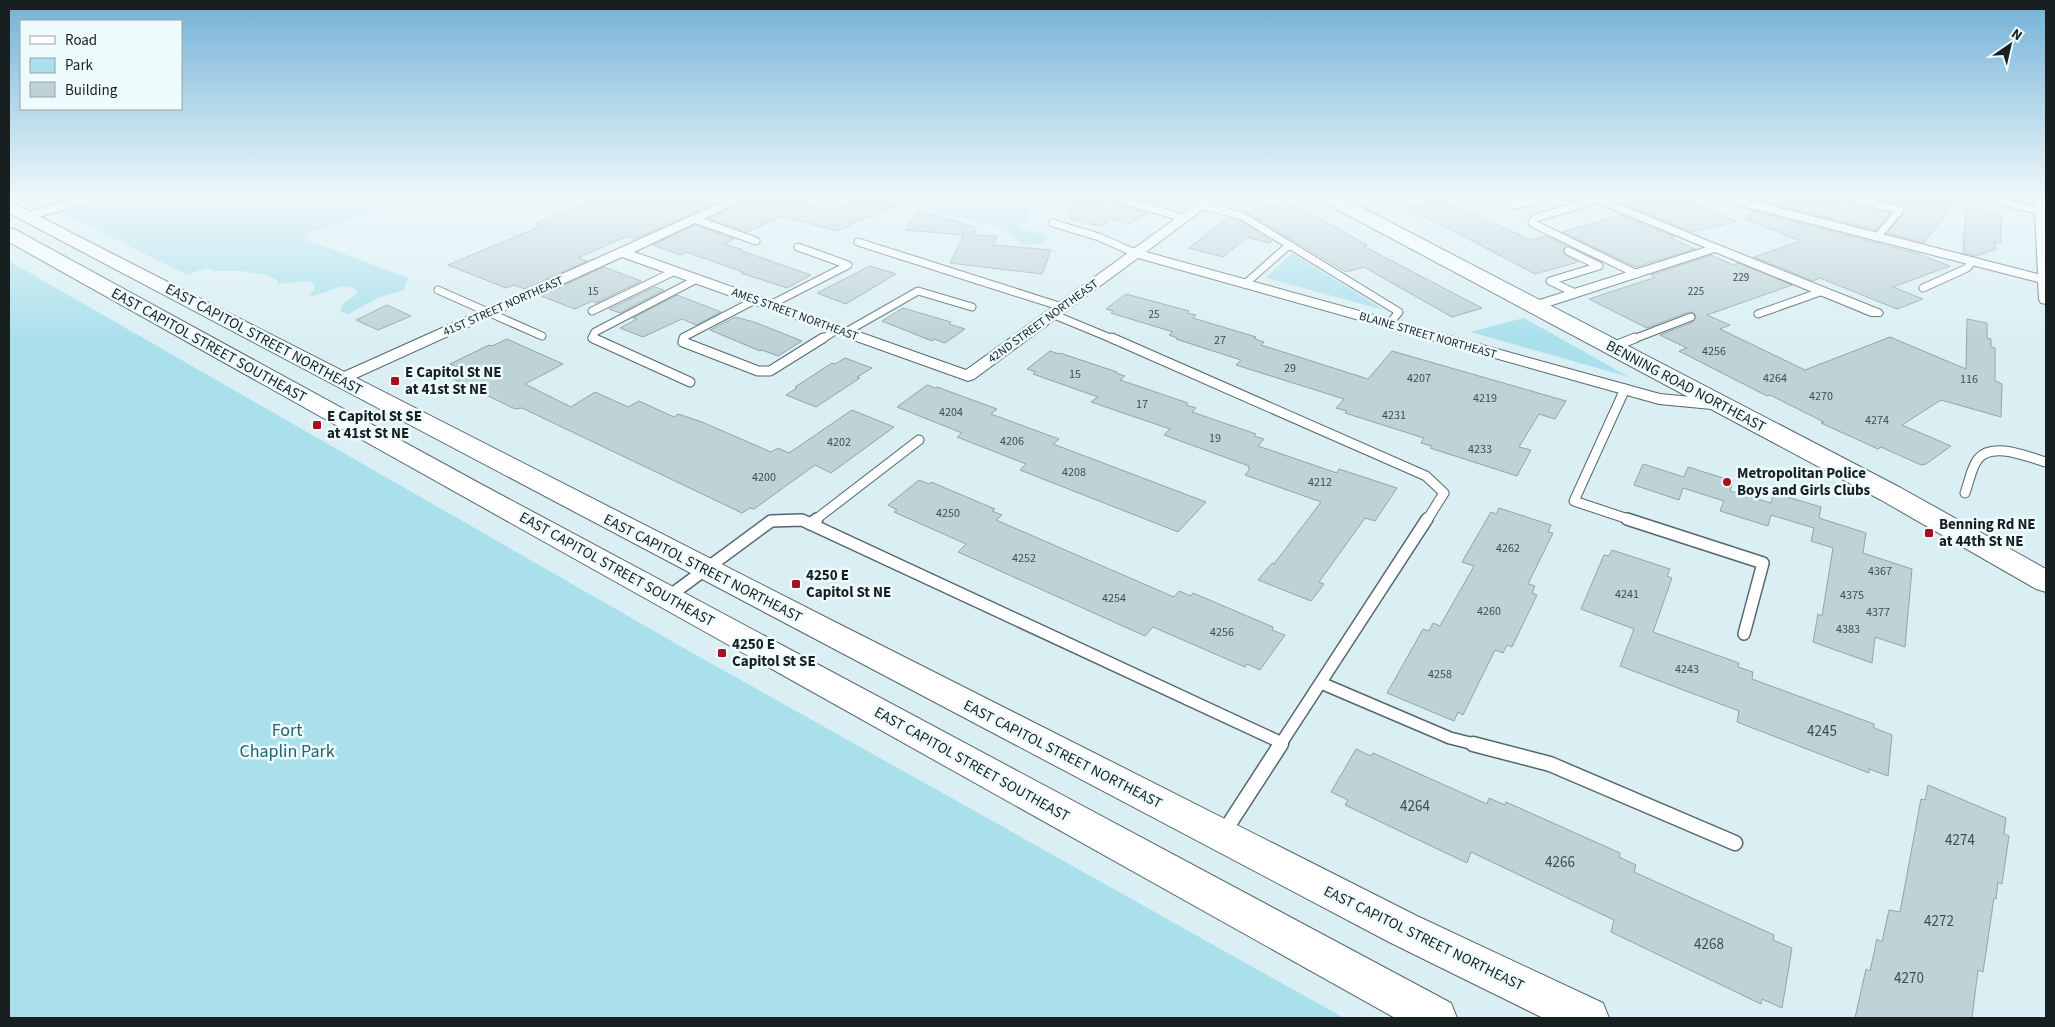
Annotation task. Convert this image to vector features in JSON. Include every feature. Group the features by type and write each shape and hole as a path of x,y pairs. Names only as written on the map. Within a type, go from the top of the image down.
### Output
{"main road":[{"name":"EAST CAPITOL STREET SOUTHEAST","path":"50,243 668,597 1436,1018"},
{"name":"EAST CAPITOL STREET NORTHEAST","path":"56,243 341,379 1403,929 1588,1018"},
{"name":"BENNING ROAD NORTHEAST","path":"1415,243 1940,521 2046,582"}],"street":[{"name":"41ST STREET NORTHEAST","path":"341,379 642,243"},
{"name":"42ND STREET NORTHEAST","path":"968,376 1149,243"},
{"path":"1901,243 2046,280"},
{"path":"2045,243 2046,300"},
{"path":"1535,306 1716,248 1876,314"},
{"name":"AMES STREET NORTHEAST","path":"622,252 968,376"},
{"name":"BLAINE STREET NORTHEAST","path":"1135,253 1659,399 1722,406"}],"lane":[{"path":"861,243 1057,310 1070,320 1426,476 1444,493 1222,835"},
{"path":"1112,243 1135,253"},
{"path":"1286,243 1399,312 1389,324"},
{"path":"1573,243 1637,274"},
{"path":"1704,243 1716,248"},
{"path":"1245,284 1289,245"},
{"path":"770,305 848,265 798,247"},
{"path":"1568,251 1599,266 1550,281 1575,294"},
{"path":"1923,288 1967,268 1973,261"},
{"path":"592,312 675,271"},
{"path":"690,382 592,338 595,332 697,279"},
{"path":"438,290 542,336"},
{"path":"755,300 684,337 683,342 758,371 770,371 918,290 972,307"},
{"path":"1758,314 1820,292"},
{"path":"1612,347 1692,317"},
{"path":"1625,390 1574,501 1764,564 1744,634"},
{"path":"810,524 919,440"},
{"path":"1965,493 1978,458 1990,451 2001,450 2046,462"},
{"path":"668,597 771,521 802,520 1282,743"},
{"path":"1321,683 1450,738 1550,764 1735,844"}],"green space":[{"path":"123,243 315,243 408,278 404,290 377,298 349,314 341,312 342,305 358,293 349,287 336,288 312,296 310,294 315,289 312,282 277,284 278,281 268,275 242,271 214,271 206,268 187,275"},
{"path":"1021,243 1043,243 1041,244"},
{"path":"1292,253 1384,310 1266,278"},
{"name":"Fort Chaplin Park","path":"9,261 689,651 1344,1018 9,1018"},
{"path":"1524,318 1629,377 1470,332"}],"building":[{"path":"501,243 612,243 578,258 587,261 525,289 514,285 506,288 448,265"},
{"path":"657,243 726,243 724,244 811,275 787,288 686,252 680,255 653,245"},
{"path":"960,243 994,243 993,245 1051,250 1042,274 950,263"},
{"path":"1196,243 1240,243 1223,257 1189,248"},
{"path":"1298,243 1363,243 1367,245 1363,246 1482,308 1452,317 1364,267 1346,272"},
{"path":"1476,243 1561,243 1567,246 1563,249 1564,254 1578,262 1535,274"},
{"path":"1585,243 1681,243 1695,249 1636,267"},
{"path":"1795,243 1877,243 1916,253 1950,266 1893,287 1923,299 1897,309 1820,278 1813,281 1754,257"},
{"path":"1964,243 1995,243 1996,249 1976,256 1963,253"},
{"path":"1711,255 1733,265 1738,263 1792,285 1707,315 1730,325 1720,329 1805,370 1890,337 1966,369 1967,319 1987,323 1987,338 1991,339 1991,347 1995,348 1995,381 2002,384 2001,417 1941,400 1902,425 1951,446 1926,464 1921,465 1881,447 1878,449 1821,423 1824,422 1770,395 1767,396 1679,351 1687,348 1660,335 1693,322 1696,317 1694,313 1689,312 1647,328 1589,299 1650,279 1655,277 1651,275"},
{"path":"870,266 896,274 846,304 817,293"},
{"path":"604,267 641,281 596,303 592,301 575,309 541,296"},
{"path":"655,287 664,290 620,313 609,309"},
{"path":"1126,294 1189,311 1187,313 1196,315 1193,318 1256,337 1255,339 1264,342 1261,345 1368,379 1392,351 1566,401 1555,419 1539,414 1519,447 1531,450 1517,476 1430,448 1432,446 1421,443 1424,438 1345,413 1347,411 1336,408 1344,399 1236,365 1241,360 1176,339 1169,335 1173,332 1111,313 1113,311 1106,309"},
{"path":"677,295 721,312 696,325 682,319 643,337 620,328 637,319 633,318"},
{"path":"387,305 411,316 378,330 356,320"},
{"path":"903,308 951,322 949,324 965,329 945,343 934,339 932,341 882,321"},
{"path":"735,317 754,322 802,341 778,356 760,351 710,330"},
{"path":"507,339 563,364 525,384 571,407 595,392 628,407 639,401 674,417 678,414 702,422 771,452 778,448 789,453 852,410 894,427 831,473 815,465 754,509 750,508 742,513 522,408 515,409 449,377 463,370 450,364 489,345 492,346"},
{"path":"1050,351 1117,372 1125,376 1120,380 1188,403 1186,405 1196,408 1192,412 1256,434 1254,436 1264,439 1258,446 1337,473 1339,469 1397,488 1375,521 1365,518 1319,582 1324,584 1311,601 1258,580 1272,563 1274,564 1321,502 1245,475 1250,469 1248,468 1249,466 1164,435 1170,429 1091,402 1098,397 1033,374 1036,372 1027,369"},
{"path":"845,358 872,368 816,407 786,395 832,363 835,364"},
{"path":"927,385 997,409 991,414 1059,439 1053,444 1206,502 1178,532 1020,470 1026,464 957,437 962,433 897,407"},
{"path":"1643,464 1684,477 1688,467 1733,481 1730,491 1771,503 1774,493 1821,507 1819,518 1866,533 1863,553 1912,569 1905,647 1875,637 1872,663 1813,642 1818,614 1822,616 1833,548 1811,541 1814,528 1771,515 1768,526 1720,511 1724,501 1683,488 1679,500 1634,485"},
{"path":"919,480 929,484 931,482 995,509 992,511 1002,515 996,520 1174,597 1179,591 1191,596 1193,593 1273,627 1272,630 1285,635 1260,670 1247,664 1245,667 1153,627 1145,636 958,552 966,544 894,512 897,510 888,505"},
{"path":"1499,508 1551,525 1548,532 1553,533 1528,584 1535,586 1532,593 1537,595 1512,647 1507,645 1503,653 1495,650 1463,715 1458,712 1454,721 1387,693 1423,629 1429,631 1433,623 1440,626 1474,566 1462,562 1491,512 1496,514"},
{"path":"1612,550 1670,569 1667,576 1672,578 1653,632 1739,663 1738,667 1753,672 1752,679 1874,724 1874,728 1892,735 1888,776 1869,769 1869,773 1737,722 1739,711 1620,666 1634,629 1581,609 1604,555 1609,556"},
{"path":"1356,749 1371,756 1373,753 1487,804 1489,798 1505,805 1506,802 1620,853 1619,857 1636,865 1634,872 1774,935 1773,940 1792,948 1782,1008 1762,999 1761,1004 1611,932 1614,920 1471,852 1467,863 1345,805 1348,800 1331,792"},
{"path":"1928,785 2006,818 2004,834 2009,836 2002,884 1998,882 1996,899 1994,898 1983,972 1978,970 1972,1018 1855,1018 1866,969 1870,971 1877,939 1882,942 1889,910 1900,912 1921,799 1925,800"}],"place":[{"name":"E Capitol St NE at 41st St NE","path":"395,381"},
{"name":"E Capitol St SE at 41st St NE","path":"317,425"},
{"name":"Metropolitan Police Boys and Girls Clubs","path":"1727,482"},
{"name":"Benning Rd NE at 44th St NE","path":"1929,533"},
{"name":"4250 E Capitol St NE","path":"796,584"},
{"name":"4250 E Capitol St SE","path":"722,653"}]}
